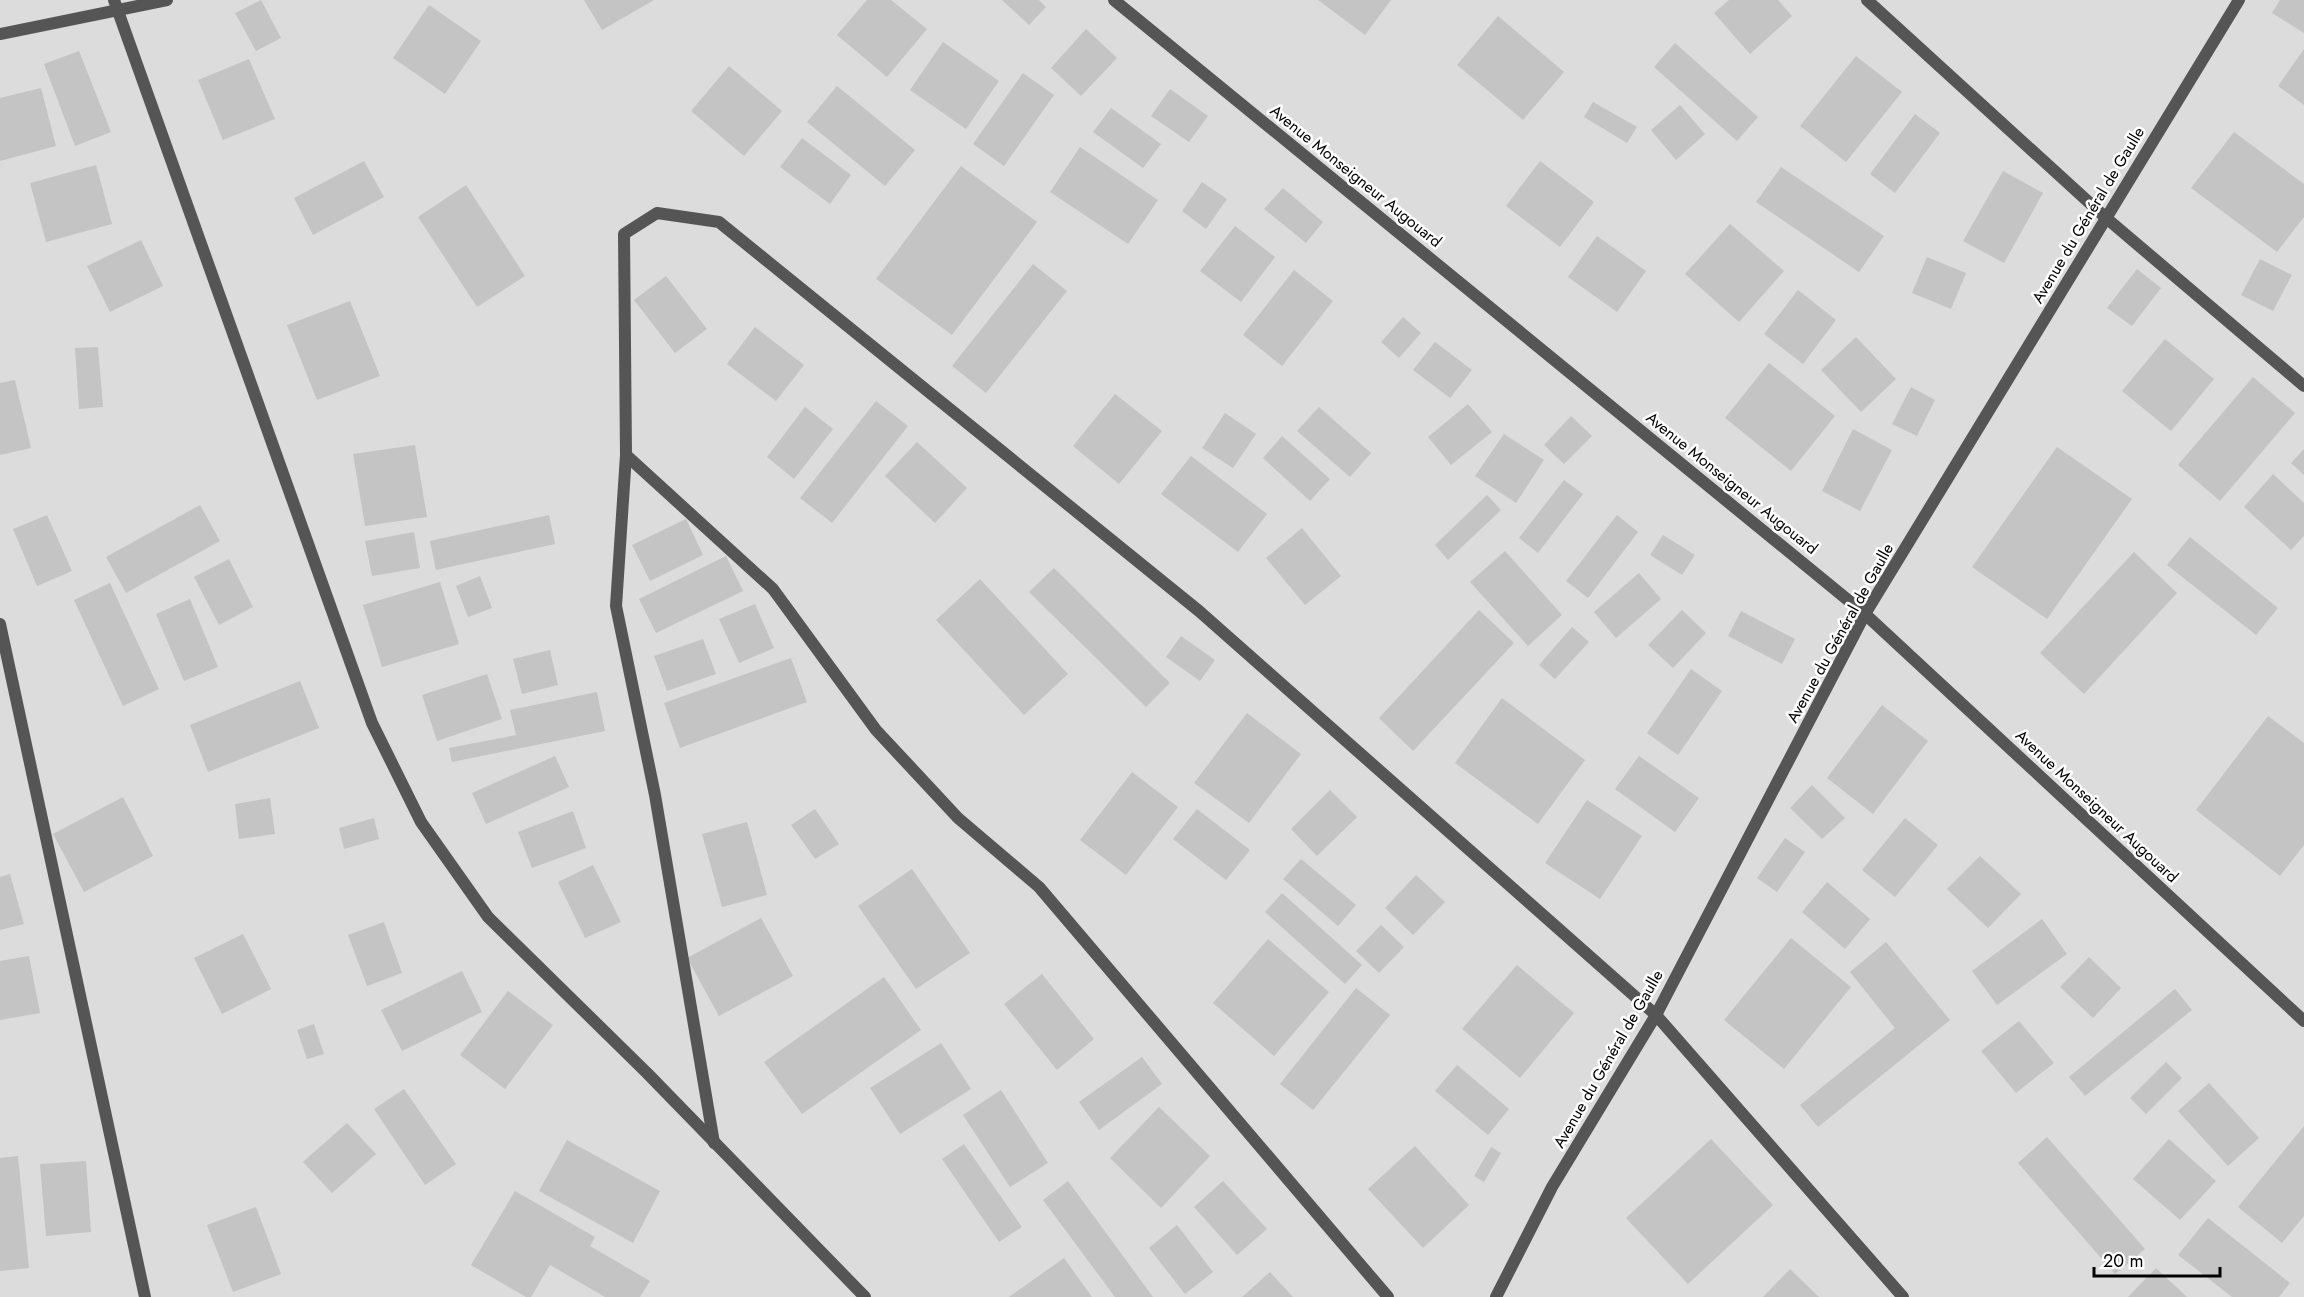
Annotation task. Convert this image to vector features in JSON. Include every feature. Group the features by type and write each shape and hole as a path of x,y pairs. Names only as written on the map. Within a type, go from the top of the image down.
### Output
{"street":[{"path":"0,34 116,5 167,0"},
{"name":"Avenue Monseigneur Augouard","path":"1114,0 1865,614 2304,1021"},
{"path":"1867,0 2105,217 2304,386"},
{"name":"Avenue du Général de Gaulle","path":"1496,1297 1552,1187 1656,1015 1865,614 2239,0"},
{"path":"116,5 372,723 421,822 488,917 865,1297"},
{"path":"714,1143 655,795 616,606 626,455 624,234 657,213 719,222 1199,611 1656,1015 1903,1297"},
{"path":"626,455 773,589 876,730 958,818 1038,887 1388,1297"},
{"path":"0,624 145,1297"}],"shaded area":[{"path":"0,0 2304,0 2304,1297 0,1297"}],"building":[{"path":"261,0 281,38 256,51 235,13"},
{"path":"584,0 654,0 602,30"},
{"path":"867,0 891,0 927,29 887,77 837,35"},
{"path":"1002,0 1039,0 1046,7 1029,25"},
{"path":"1318,0 1391,0 1365,35"},
{"path":"1729,0 1778,0 1792,16 1750,54 1714,13"},
{"path":"2280,0 2304,0 2304,33 2272,13"},
{"path":"429,5 481,41 445,94 393,58"},
{"path":"1498,16 1564,72 1523,120 1457,65"},
{"path":"1086,29 1117,58 1081,96 1051,68"},
{"path":"943,42 999,81 966,129 910,90"},
{"path":"1675,43 1758,117 1737,141 1654,67"},
{"path":"2304,49 2304,105 2278,86"},
{"path":"79,51 111,132 75,146 44,64"},
{"path":"1856,56 1902,92 1846,162 1800,126"},
{"path":"249,59 275,119 223,140 198,80"},
{"path":"729,66 782,111 744,156 691,111"},
{"path":"1023,73 1054,95 1004,166 973,144"},
{"path":"837,86 915,150 885,186 807,122"},
{"path":"41,88 56,146 0,161 0,98"},
{"path":"1170,89 1208,116 1189,142 1151,116"},
{"path":"1593,102 1637,127 1627,143 1584,117"},
{"path":"1680,105 1705,134 1676,160 1651,130"},
{"path":"1111,108 1161,144 1143,168 1093,132"},
{"path":"1915,114 1940,133 1895,193 1870,174"},
{"path":"2234,132 2304,184 2304,217 2277,252 2191,188"},
{"path":"802,138 851,175 830,204 780,167"},
{"path":"1080,147 1158,200 1128,244 1050,192"},
{"path":"364,161 384,197 313,235 294,198"},
{"path":"1540,161 1594,202 1560,247 1506,206"},
{"path":"96,165 112,224 46,242 30,183"},
{"path":"961,166 1037,222 952,335 876,279"},
{"path":"1781,167 1884,236 1859,272 1756,202"},
{"path":"2003,171 2043,193 2004,263 1963,241"},
{"path":"1202,182 1227,199 1206,229 1182,211"},
{"path":"466,185 525,276 477,307 418,217"},
{"path":"1283,188 1323,222 1306,243 1264,209"},
{"path":"1730,224 1784,271 1739,322 1685,274"},
{"path":"1235,226 1275,257 1241,302 1200,271"},
{"path":"1597,236 1646,271 1617,312 1568,277"},
{"path":"141,240 163,286 110,312 87,266"},
{"path":"1927,257 1966,273 1951,309 1912,293"},
{"path":"2260,259 2292,275 2273,311 2241,295"},
{"path":"1033,264 1067,291 986,393 952,366"},
{"path":"2137,269 2161,288 2132,326 2107,308"},
{"path":"1294,270 1333,301 1282,366 1243,335"},
{"path":"666,276 707,329 675,353 634,300"},
{"path":"1798,290 1836,320 1803,364 1764,334"},
{"path":"350,301 380,376 317,400 287,325"},
{"path":"1403,317 1421,333 1399,358 1381,342"},
{"path":"755,327 804,365 776,401 727,364"},
{"path":"1856,337 1896,379 1861,412 1821,370"},
{"path":"2165,339 2214,379 2171,431 2122,391"},
{"path":"1435,342 1472,370 1450,398 1413,370"},
{"path":"98,347 103,407 79,409 75,348"},
{"path":"1769,363 1835,416 1791,471 1725,418"},
{"path":"2253,377 2295,413 2220,501 2178,465"},
{"path":"15,380 31,448 0,455 0,383"},
{"path":"1911,387 1935,400 1917,436 1892,424"},
{"path":"1115,394 1162,431 1119,484 1073,446"},
{"path":"876,401 908,426 832,523 800,498"},
{"path":"1468,404 1492,432 1451,465 1428,437"},
{"path":"805,407 833,429 794,479 767,457"},
{"path":"1319,407 1371,453 1350,477 1297,431"},
{"path":"1225,413 1256,434 1233,468 1202,448"},
{"path":"1571,416 1592,436 1564,464 1544,445"},
{"path":"1853,429 1892,450 1860,511 1822,491"},
{"path":"1504,434 1544,460 1516,503 1475,476"},
{"path":"1282,436 1330,479 1310,501 1263,458"},
{"path":"917,442 967,488 935,523 885,476"},
{"path":"415,445 427,517 365,526 353,454"},
{"path":"2057,447 2132,499 2047,619 1972,567"},
{"path":"2304,449 2304,475 2291,463"},
{"path":"1191,456 1267,514 1238,552 1161,494"},
{"path":"2273,474 2304,503 2304,536 2291,550 2244,507"},
{"path":"1564,480 1583,494 1538,553 1519,538"},
{"path":"1487,495 1501,510 1448,560 1435,545"},
{"path":"200,505 220,541 126,593 106,557"},
{"path":"47,515 72,571 37,586 13,529"},
{"path":"549,515 555,544 436,570 430,541"},
{"path":"1617,515 1638,532 1588,598 1566,581"},
{"path":"686,519 703,555 650,581 632,545"},
{"path":"1302,528 1341,576 1305,605 1266,558"},
{"path":"414,532 420,568 372,576 365,541"},
{"path":"1663,535 1695,555 1682,575 1650,555"},
{"path":"2190,537 2278,608 2256,635 2167,565"},
{"path":"1505,551 1562,615 1528,646 1470,582"},
{"path":"2134,552 2177,593 2084,694 2040,653"},
{"path":"726,556 743,591 656,633 639,599"},
{"path":"229,559 253,607 219,625 194,577"},
{"path":"1054,568 1170,683 1146,707 1029,592"},
{"path":"1639,573 1661,599 1616,638 1594,612"},
{"path":"480,576 492,608 468,617 456,586"},
{"path":"980,579 1068,674 1024,715 936,620"},
{"path":"440,582 459,644 382,667 363,605"},
{"path":"110,583 159,689 123,706 74,600"},
{"path":"190,599 218,667 184,681 156,614"},
{"path":"755,604 774,648 739,663 719,619"},
{"path":"1479,610 1514,643 1413,751 1379,718"},
{"path":"1682,610 1706,633 1673,668 1648,645"},
{"path":"1741,611 1795,639 1782,664 1728,636"},
{"path":"1572,627 1589,642 1555,679 1539,665"},
{"path":"1181,636 1215,660 1200,681 1166,657"},
{"path":"703,639 716,674 667,691 654,656"},
{"path":"550,650 558,685 522,694 513,659"},
{"path":"791,658 807,702 680,748 664,703"},
{"path":"1691,669 1722,691 1678,755 1647,733"},
{"path":"487,674 502,719 437,741 422,695"},
{"path":"300,681 319,728 208,772 190,725"},
{"path":"597,692 605,731 452,762 449,748 516,735 510,710"},
{"path":"1502,698 1585,760 1538,824 1455,763"},
{"path":"1882,705 1928,741 1873,814 1827,778"},
{"path":"1247,713 1301,754 1249,823 1194,783"},
{"path":"2268,716 2304,743 2304,845 2280,876 2196,810"},
{"path":"555,756 569,787 486,824 472,793"},
{"path":"1639,756 1699,798 1675,832 1615,789"},
{"path":"1132,772 1178,807 1126,875 1080,840"},
{"path":"1812,785 1845,818 1822,839 1790,808"},
{"path":"1330,790 1357,817 1317,856 1291,829"},
{"path":"123,797 153,856 84,892 53,834"},
{"path":"270,798 275,834 239,839 235,804"},
{"path":"1587,800 1642,836 1600,899 1545,863"},
{"path":"815,809 839,844 815,859 791,825"},
{"path":"1197,809 1250,850 1226,880 1173,839"},
{"path":"573,811 586,848 532,868 518,832"},
{"path":"374,818 379,839 344,849 339,828"},
{"path":"1905,818 1938,845 1895,897 1862,870"},
{"path":"747,822 767,895 722,907 702,834"},
{"path":"1785,838 1805,852 1777,892 1757,878"},
{"path":"1980,856 2021,894 1988,928 1947,889"},
{"path":"1301,859 1356,905 1338,926 1283,879"},
{"path":"593,865 621,922 585,938 558,882"},
{"path":"912,869 970,953 916,989 858,906"},
{"path":"10,874 24,924 0,930 0,877"},
{"path":"1416,875 1445,902 1413,935 1385,908"},
{"path":"1827,882 1870,919 1845,949 1802,912"},
{"path":"1282,893 1362,965 1345,984 1265,912"},
{"path":"761,918 793,976 719,1016 687,958"},
{"path":"2042,919 2067,954 1997,1005 1972,971"},
{"path":"384,922 402,973 367,986 348,935"},
{"path":"1381,925 1404,947 1379,973 1356,951"},
{"path":"243,934 271,989 222,1014 194,958"},
{"path":"1791,938 1851,987 1784,1069 1724,1020"},
{"path":"1268,939 1329,992 1274,1056 1213,1003"},
{"path":"1886,942 1950,1020 1818,1127 1800,1105 1895,1028 1850,972"},
{"path":"29,956 40,1013 0,1020 0,961"},
{"path":"2089,957 2121,988 2093,1018 2060,987"},
{"path":"1517,965 1574,1013 1520,1078 1462,1029"},
{"path":"462,971 482,1012 402,1051 381,1010"},
{"path":"1042,974 1094,1039 1057,1070 1004,1004"},
{"path":"884,977 921,1030 802,1114 764,1062"},
{"path":"1356,988 1390,1015 1313,1110 1280,1084"},
{"path":"2175,989 2192,1010 2085,1096 2069,1077"},
{"path":"508,991 553,1025 505,1089 460,1055"},
{"path":"2019,1021 2054,1063 2016,1093 1981,1051"},
{"path":"314,1024 324,1054 307,1059 297,1030"},
{"path":"941,1043 971,1089 900,1134 870,1088"},
{"path":"1142,1057 1162,1084 1099,1130 1079,1102"},
{"path":"2166,1062 2182,1078 2146,1114 2130,1098"},
{"path":"1457,1065 1509,1109 1488,1135 1435,1091"},
{"path":"2209,1083 2259,1138 2228,1166 2178,1111"},
{"path":"404,1089 456,1164 425,1185 374,1109"},
{"path":"1001,1090 1048,1163 1010,1187 963,1115"},
{"path":"1159,1107 1210,1156 1161,1208 1110,1158"},
{"path":"347,1123 376,1154 332,1193 303,1162"},
{"path":"2304,1126 2304,1216 2282,1243 2238,1207"},
{"path":"2047,1137 2145,1249 2115,1274 2018,1163"},
{"path":"1711,1139 1773,1205 1688,1284 1626,1218"},
{"path":"2169,1139 2216,1181 2180,1220 2133,1179"},
{"path":"567,1140 660,1191 633,1243 539,1191"},
{"path":"964,1144 1022,1227 999,1242 942,1159"},
{"path":"1415,1146 1469,1205 1423,1248 1368,1189"},
{"path":"1491,1147 1501,1153 1484,1182 1474,1176"},
{"path":"18,1156 29,1268 0,1271 0,1158"},
{"path":"86,1161 91,1232 46,1236 40,1164"},
{"path":"1068,1181 1153,1297 1115,1297 1043,1200"},
{"path":"1223,1181 1267,1229 1237,1255 1194,1207"},
{"path":"515,1191 595,1237 590,1246 650,1281 640,1297 605,1297 550,1265 531,1297 526,1297 471,1265"},
{"path":"256,1207 281,1274 233,1292 207,1225"},
{"path":"2208,1218 2290,1283 2279,1297 2232,1297 2178,1255"},
{"path":"1177,1225 1213,1272 1185,1294 1149,1248"},
{"path":"1064,1258 1092,1297 1009,1297"},
{"path":"2156,1268 2187,1297 2128,1297"},
{"path":"1790,1269 1819,1297 1763,1297"},
{"path":"1270,1272 1293,1297 1242,1297"}]}
